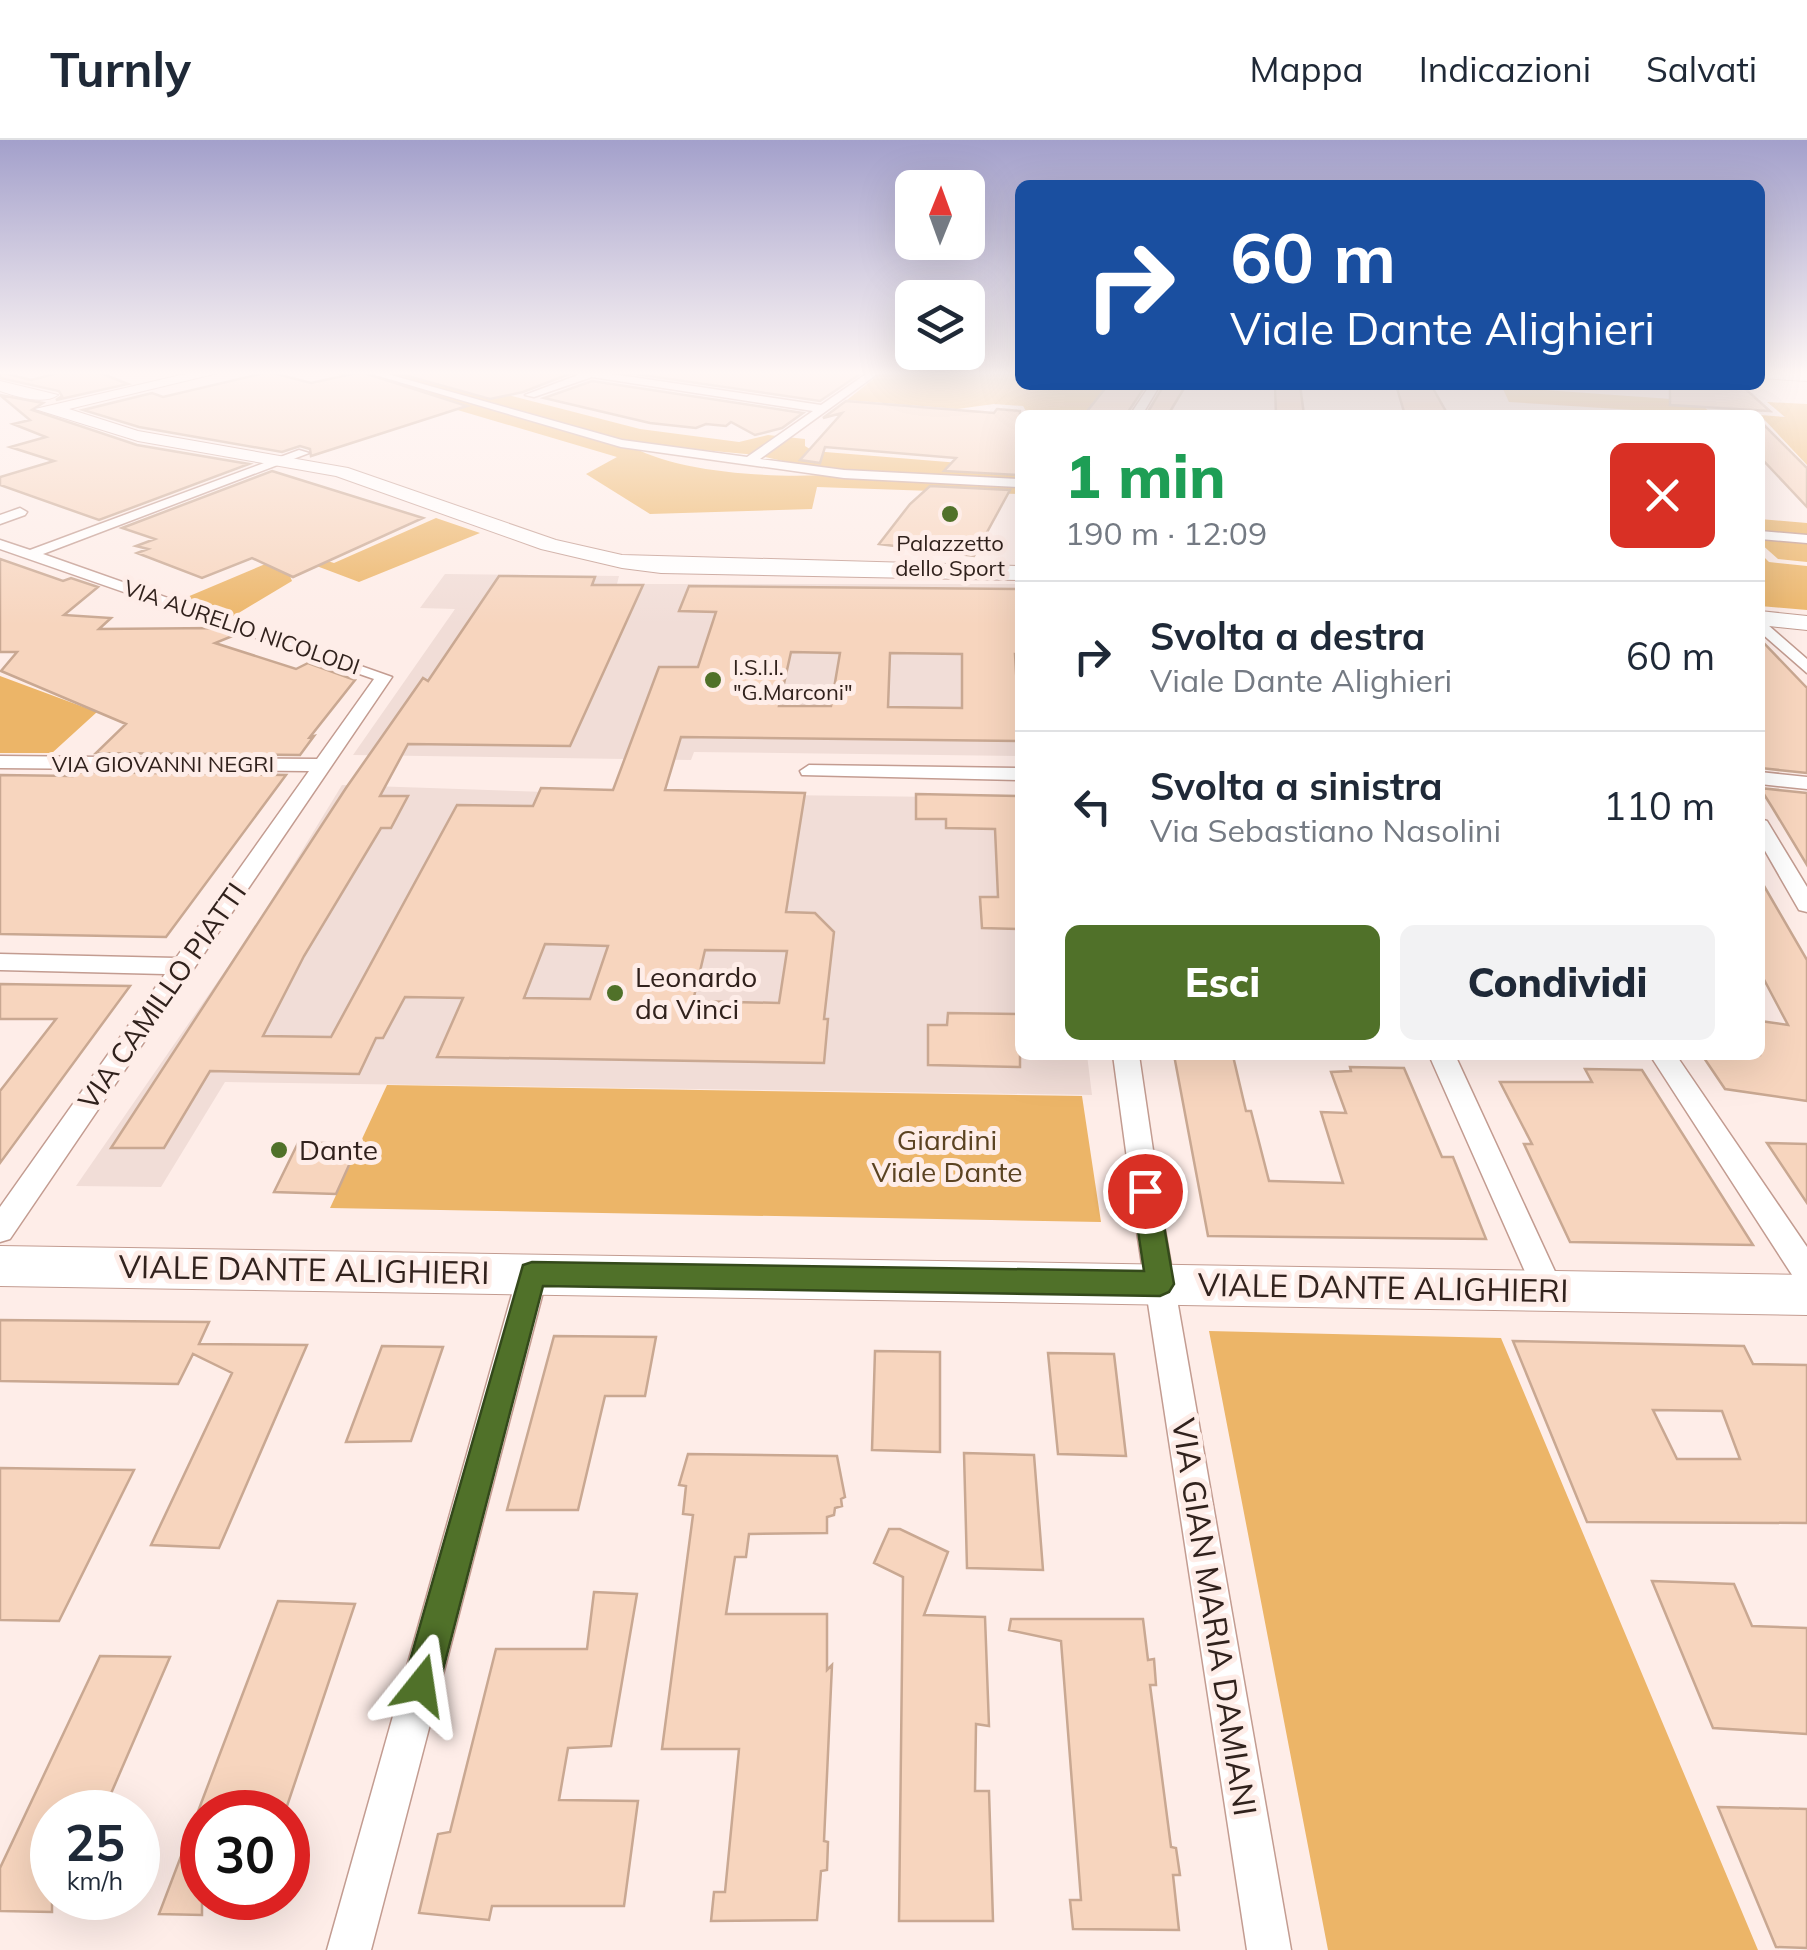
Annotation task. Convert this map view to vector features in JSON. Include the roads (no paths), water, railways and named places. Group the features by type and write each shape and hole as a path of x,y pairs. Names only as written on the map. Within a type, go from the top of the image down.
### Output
{"main road":[{"path":"286,456 335,458 535,532 611,552"},
{"path":"289,456 564,552 605,561 1015,572"},
{"path":"448,500 448,505 473,519"},
{"path":"498,529 573,548 749,566"},
{"path":"1765,621 1807,622"},
{"name":"VIALE DANTE ALIGHIERI","path":"0,1266 1807,1295"}],"street":[{"path":"711,456 844,474 1015,483"},
{"path":"746,462 754,456"},
{"path":"31,554 304,459"},
{"path":"0,505 20,512 0,520"},
{"path":"1765,535 1807,539"},
{"name":"VIA AURELIO NICOLODI","path":"0,544 384,676 326,765"},
{"path":"1765,626 1807,668"},
{"name":"VIA GIOVANNI NEGRI","path":"0,762 326,765"},
{"name":"VIA CAMILLO PIATTI","path":"0,1230 181,966 326,765"},
{"path":"809,771 1015,774"},
{"path":"1765,779 1807,783"},
{"path":"1765,834 1807,905"},
{"path":"0,962 181,966"},
{"name":"VIA GIAN MARIA DAMIANI","path":"1127,1060 1269,1950"},
{"path":"1444,1060 1549,1292"},
{"path":"1666,1060 1807,1272"},
{"path":"349,1950 532,1274"}],"place":[{"name":"Palazzetto dello Sport","path":"950,514"},
{"name":"I.S.I.I. \"G.Marconi\"","path":"713,680"},
{"name":"Leonardo da Vinci","path":"615,993"},
{"name":"Dante","path":"279,1150"}],"park label":[{"name":"Giardini Viale Dante","path":"947,1156"}]}
